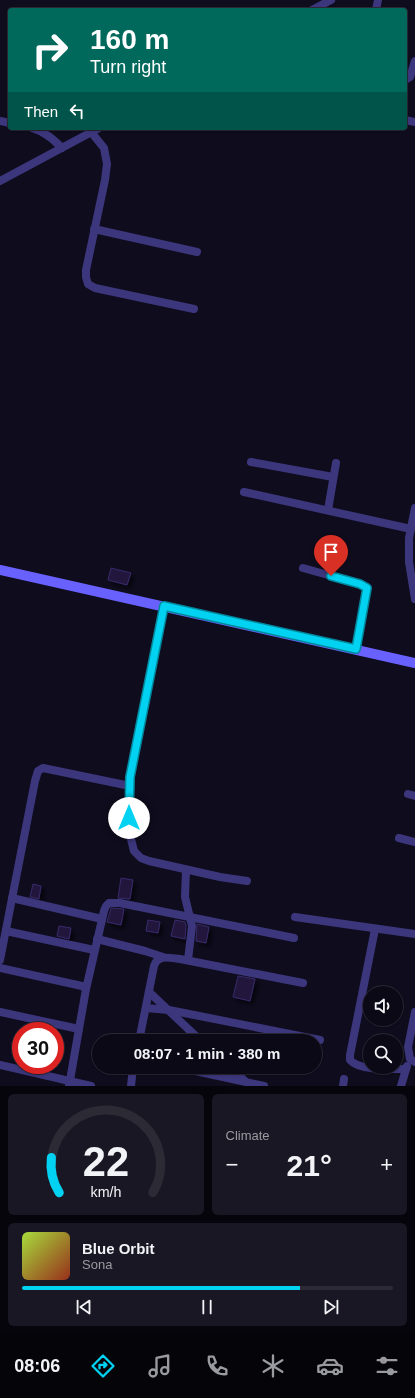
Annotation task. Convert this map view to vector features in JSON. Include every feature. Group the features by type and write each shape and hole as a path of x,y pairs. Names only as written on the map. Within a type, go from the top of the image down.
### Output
{"street":[{"path":"316,8 331,0"},
{"path":"407,79 410,77 415,61"},
{"path":"38,130 51,137 62,148"},
{"path":"0,181 95,130"},
{"path":"91,132 104,148 107,164 86,270 88,284 95,288 194,309"},
{"path":"94,229 197,252"},
{"path":"251,462 333,477"},
{"path":"328,510 336,463"},
{"path":"244,492 411,529"},
{"path":"415,508 409,538 415,599"},
{"path":"303,568 360,584 367,588 356,649"},
{"path":"0,570 415,662"},
{"path":"164,606 130,777 129,818 130,835 134,850 141,858 149,862 247,881"},
{"path":"0,960 38,770 43,768 130,786"},
{"path":"399,838 415,842"},
{"path":"186,870 185,897 191,918 188,960"},
{"path":"12,898 102,919"},
{"path":"69,1083 94,950 106,906 109,903 294,938"},
{"path":"295,917 415,934"},
{"path":"375,929 350,1060 356,1064 374,1068 405,1069"},
{"path":"6,931 94,950"},
{"path":"97,939 163,957 188,960 304,983"},
{"path":"140,1034 155,962 163,957"},
{"path":"0,968 82,986 86,989"},
{"path":"149,992 194,1034"},
{"path":"146,1008 169,1010 290,1034"},
{"path":"0,1012 80,1029"},
{"path":"401,1086 405,1069 413,1060 408,1047 415,1012"},
{"path":"0,1065 69,1083 91,1086"},
{"path":"131,1086 132,1074"},
{"path":"206,1074 248,1084 264,1086"},
{"path":"237,1074 248,1084"}],"building":[{"path":"111,568 131,573 127,585 108,580"},
{"path":"121,878 133,880 130,899 118,898"},
{"path":"33,884 41,886 39,899 30,897"},
{"path":"111,908 124,909 121,925 107,922"},
{"path":"148,920 160,922 158,933 146,931"},
{"path":"175,920 185,922 185,939 171,936"},
{"path":"197,924 209,927 206,943 196,941"},
{"path":"59,926 71,928 69,939 57,936"},
{"path":"238,976 255,979 250,1001 233,997"}],"route":[{"path":"129,818 130,777 164,606 356,649 367,588 360,584 331,576"}]}
